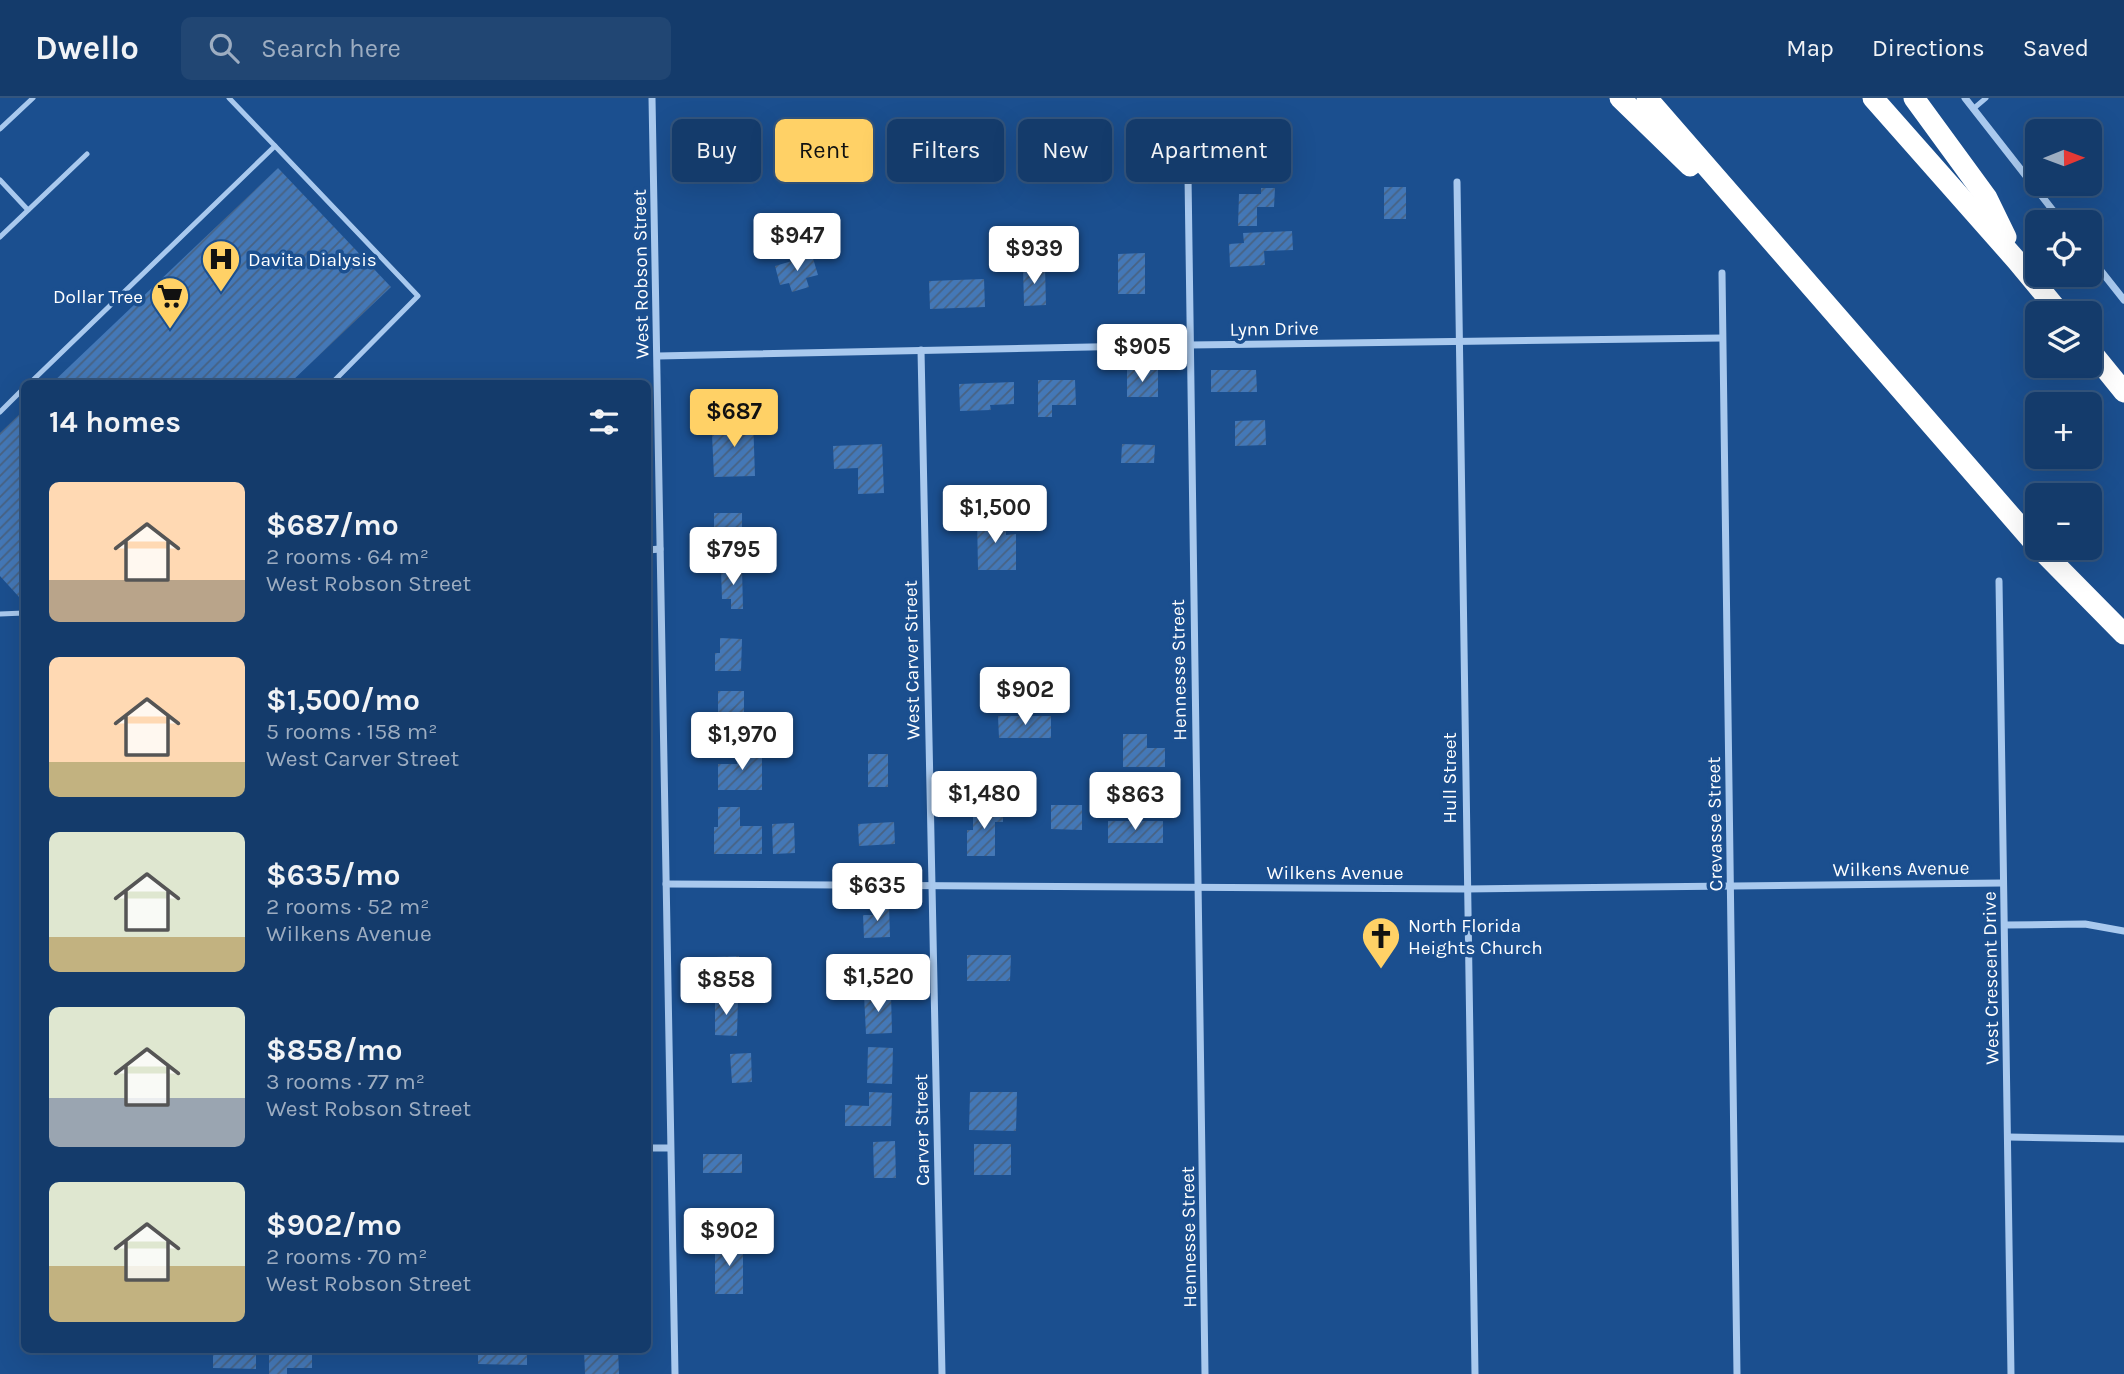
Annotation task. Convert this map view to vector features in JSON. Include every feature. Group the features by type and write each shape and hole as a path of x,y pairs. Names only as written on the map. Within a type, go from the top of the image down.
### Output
{"highway":[{"path":"1620,98 1803,279"},
{"path":"1647,98 2025,532"},
{"path":"1873,98 2050,301"},
{"path":"1914,98 1987,198 2017,261"},
{"path":"2102,365 2124,392"},
{"path":"2051,560 2124,634"}],"street":[{"name":"West Robson Street","path":"652,98 675,1374"},
{"path":"1965,98 2053,210"},
{"name":"Hennesse Street","path":"1188,182 1205,1374"},
{"name":"Hull Street","path":"1457,182 1475,1374"},
{"path":"2102,272 2124,300"},
{"name":"Crevasse Street","path":"1722,273 1737,1374"},
{"name":"Lynn Drive","path":"657,356 1722,338"},
{"name":"West Carver Street","path":"921,350 931,885"},
{"path":"651,550 660,550"},
{"name":"West Crescent Drive","path":"1999,581 2011,1374"},
{"name":"Wilkens Avenue","path":"666,884 1466,889 2003,883"},
{"name":"Carver Street","path":"931,885 942,1374"},
{"path":"2005,925 2085,924 2124,931"},
{"path":"2008,1137 2124,1139"},
{"path":"651,1148 670,1148"}],"lane":[{"path":"0,129 33,98"},
{"path":"229,98 418,296 335,380"},
{"path":"1973,109 1986,98"},
{"path":"33,380 275,146"},
{"path":"0,237 87,154"},
{"path":"0,180 28,210"},
{"path":"0,412 21,391"},
{"path":"0,614 21,613"}],"building":[{"path":"278,168 391,287 293,380 55,380"},
{"path":"1384,187 1406,187 1406,219 1384,219"},
{"path":"1261,188 1275,188 1274,207 1257,207 1257,226 1238,226 1239,194 1261,194"},
{"path":"1292,231 1293,250 1264,251 1265,265 1230,267 1229,244 1244,243 1243,233"},
{"path":"1145,253 1145,294 1118,294 1118,254"},
{"path":"812,255 818,275 806,278 809,287 792,292 789,283 780,285 775,266"},
{"path":"1045,266 1046,305 1024,306 1023,267"},
{"path":"984,279 985,307 930,309 929,281"},
{"path":"1127,370 1158,370 1158,397 1127,397"},
{"path":"1211,370 1256,370 1257,392 1211,392"},
{"path":"1038,380 1075,380 1076,405 1052,405 1052,417 1038,417"},
{"path":"1014,382 1014,404 990,405 991,410 960,411 959,384"},
{"path":"21,413 19,597 0,576 0,433"},
{"path":"753,418 755,476 714,477 712,434 720,434 720,420"},
{"path":"1265,420 1266,445 1235,446 1235,421"},
{"path":"882,444 884,493 858,494 858,468 834,469 833,446"},
{"path":"1122,444 1155,445 1154,463 1121,463"},
{"path":"714,513 742,513 742,538 757,538 757,552 714,552"},
{"path":"977,517 1006,517 1006,535 1016,534 1016,570 978,570"},
{"path":"742,568 743,609 731,609 731,599 722,599 721,569"},
{"path":"720,638 742,639 741,671 715,671 715,653 720,653"},
{"path":"718,691 744,691 744,729 718,729"},
{"path":"998,716 1051,716 1051,738 999,738"},
{"path":"1123,734 1147,734 1147,748 1165,748 1165,767 1123,767"},
{"path":"737,749 762,749 762,790 718,790 718,764 737,764"},
{"path":"868,754 888,754 888,787 868,787"},
{"path":"1051,805 1082,805 1082,830 1051,829"},
{"path":"718,807 740,807 740,826 762,826 762,854 714,854 714,827 718,827"},
{"path":"973,807 1003,807 1003,822 995,822 995,856 967,856 967,830 973,830"},
{"path":"1108,821 1163,821 1163,843 1108,843"},
{"path":"894,822 895,844 859,846 858,824"},
{"path":"794,823 795,853 773,854 772,824"},
{"path":"889,905 890,937 864,938 863,915 873,915 872,906"},
{"path":"967,955 1011,955 1010,981 967,981"},
{"path":"739,956 740,987 715,987 714,957"},
{"path":"891,994 892,1033 866,1034 864,995"},
{"path":"715,998 738,998 737,1036 715,1035"},
{"path":"868,1047 893,1048 892,1084 867,1083"},
{"path":"751,1053 752,1082 732,1083 730,1054"},
{"path":"869,1092 892,1093 891,1126 845,1126 845,1105 869,1106"},
{"path":"970,1092 1017,1092 1016,1131 969,1130"},
{"path":"895,1141 896,1178 874,1178 873,1142"},
{"path":"974,1144 1011,1144 1011,1175 974,1175"},
{"path":"703,1154 742,1154 742,1173 703,1173"},
{"path":"715,1241 743,1241 743,1294 715,1294"},
{"path":"213,1353 256,1353 256,1369 213,1368"},
{"path":"269,1353 312,1353 312,1368 287,1368 287,1374 269,1374"},
{"path":"478,1353 527,1353 527,1365 478,1364"},
{"path":"584,1353 618,1353 619,1374 585,1374"}],"place":[{"name":"Davita Dialysis","path":"221,293"},
{"name":"Dollar Tree","path":"170,330"},
{"name":"North Florida Heights Church","path":"1381,970"}]}
